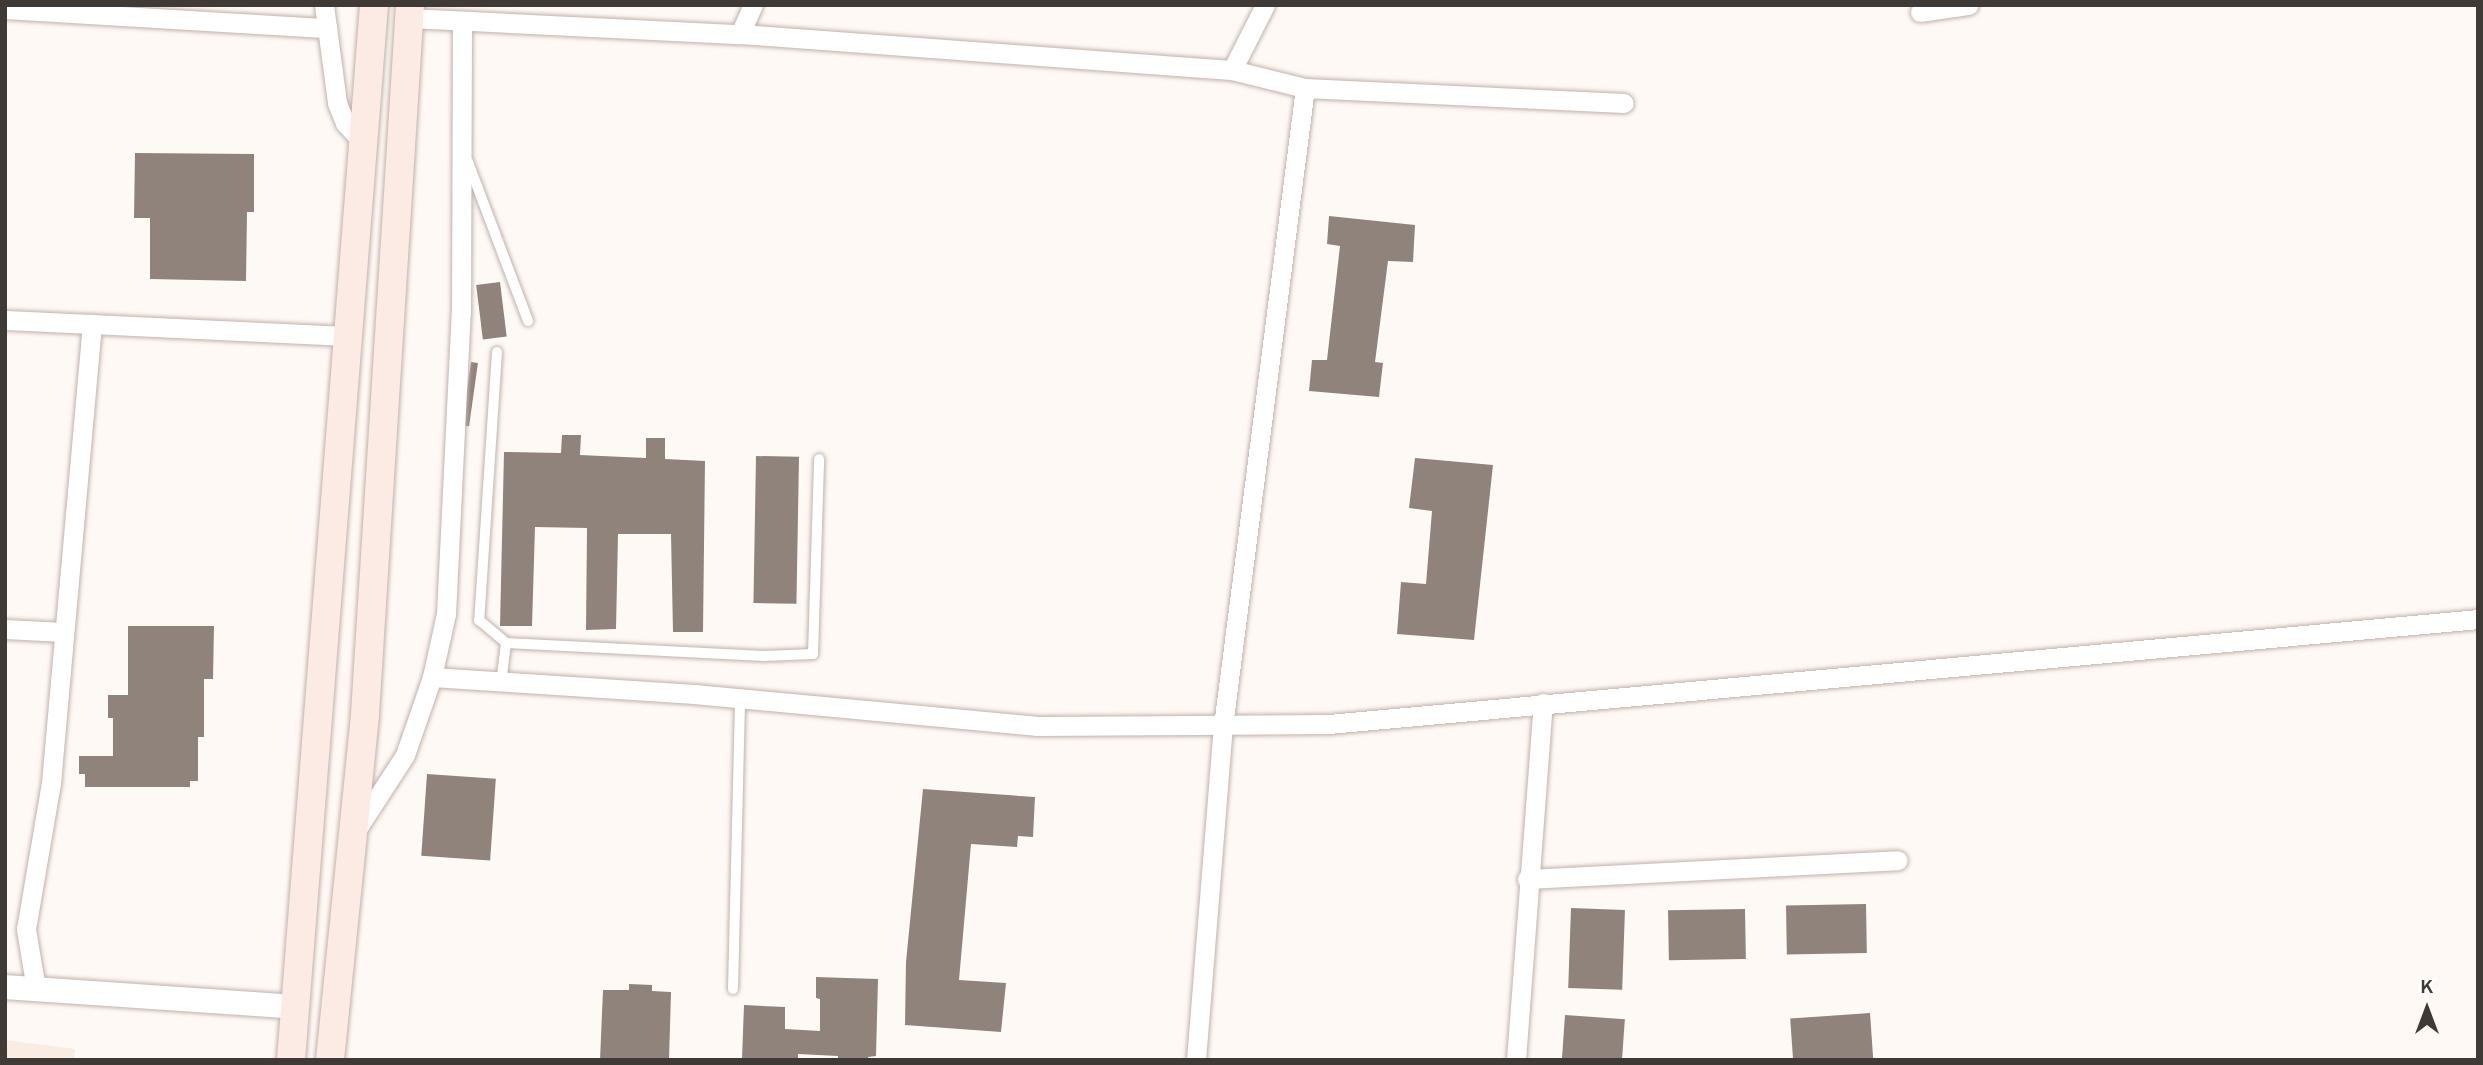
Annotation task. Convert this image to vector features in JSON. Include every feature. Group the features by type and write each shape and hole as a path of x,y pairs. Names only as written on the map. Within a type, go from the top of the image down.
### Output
{"main road":[{"path":"290,1060 374,5"},
{"path":"330,1060 365,714 409,12"}],"street":[{"path":"324,5 337,103 345,123 363,142"},
{"path":"740,34 753,5"},
{"path":"1231,70 1265,5"},
{"path":"1920,12 1968,5"},
{"path":"5,9 123,10 327,28"},
{"path":"409,12 462,22 740,34 1231,70 1305,88 1624,103"},
{"path":"353,836 405,755 432,677 446,614 461,312 462,22"},
{"path":"1196,1060 1223,726 1305,88"},
{"path":"5,320 348,336"},
{"path":"36,989 26,929 51,783 92,324"},
{"path":"432,677 740,698 1036,726 1329,724 2478,619"},
{"path":"5,629 63,632"},
{"path":"1516,1060 1527,879 1543,703"},
{"path":"1527,879 1898,860"},
{"path":"5,987 295,1007"}],"lane":[{"path":"461,145 528,321"},
{"path":"497,352 479,620 506,643 764,656 813,654 819,459"},
{"path":"501,681 506,643"},
{"path":"733,989 740,698"}],"shaded area":[{"path":"5,1040 75,1049 74,1060 5,1060"}],"building":[{"path":"135,153 254,154 254,212 247,212 246,281 150,279 150,218 134,218"},
{"path":"1329,216 1415,225 1413,262 1388,261 1375,362 1383,363 1379,397 1309,391 1312,360 1327,360 1340,246 1327,244"},
{"path":"500,282 507,337 483,340 476,285"},
{"path":"471,362 478,363 469,426 462,425"},
{"path":"562,435 581,435 580,455 646,458 646,438 665,438 665,459 705,461 703,632 673,632 671,534 618,534 616,629 586,630 587,528 535,527 532,626 500,626 504,452 561,453"},
{"path":"756,456 799,457 796,604 753,603"},
{"path":"1415,458 1493,465 1474,640 1397,634 1401,582 1426,584 1432,511 1409,508"},
{"path":"128,626 214,626 213,679 204,679 204,737 198,737 198,781 190,781 190,787 85,787 85,774 79,774 79,756 113,756 113,718 108,718 108,695 128,695"},
{"path":"427,774 496,779 490,861 421,856"},
{"path":"923,789 1035,797 1033,837 1018,836 1017,847 971,844 959,980 1006,983 1001,1032 905,1025 906,962"},
{"path":"1866,904 1867,953 1787,954 1786,905"},
{"path":"1571,908 1625,910 1622,990 1568,988"},
{"path":"1745,909 1746,959 1669,960 1668,910"},
{"path":"816,977 878,979 876,1056 868,1057 868,1060 838,1060 838,1056 798,1054 798,1060 742,1059 744,1005 785,1007 785,1029 820,1031 820,999 816,998"},
{"path":"629,984 652,985 652,991 671,992 669,1060 600,1060 603,990 629,990"},
{"path":"1870,1013 1873,1060 1793,1060 1790,1019"},
{"path":"1565,1015 1625,1019 1622,1060 1562,1060"}]}
